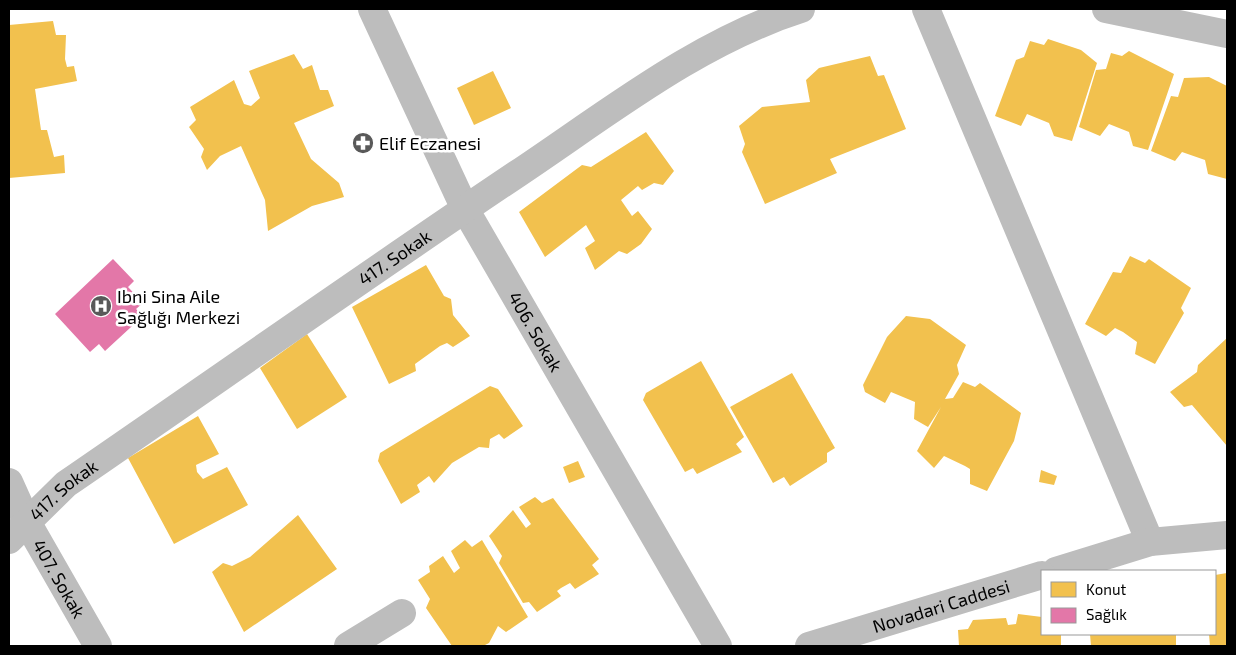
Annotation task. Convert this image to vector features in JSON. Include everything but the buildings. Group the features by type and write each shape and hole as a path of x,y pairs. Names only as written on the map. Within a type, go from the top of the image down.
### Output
{"street":[{"name":"406. Sokak","path":"372,9 465,209 718,646"},
{"name":"417. Sokak","path":"18,531 66,484 465,209 677,66 770,19 801,9"},
{"path":"926,9 1150,542"},
{"path":"1106,9 1222,35"},
{"name":"407. Sokak","path":"9,482 18,531 98,646"},
{"path":"1059,570 1150,542 1227,535"},
{"name":"Novadari Caddesi","path":"809,646 1041,575"},
{"path":"348,646 402,613"}],"place":[{"name":"Elif Eczanesi","path":"363,143"},
{"name":"Ibni Sina Aile Sağlığı Merkezi","path":"101,306"}]}
